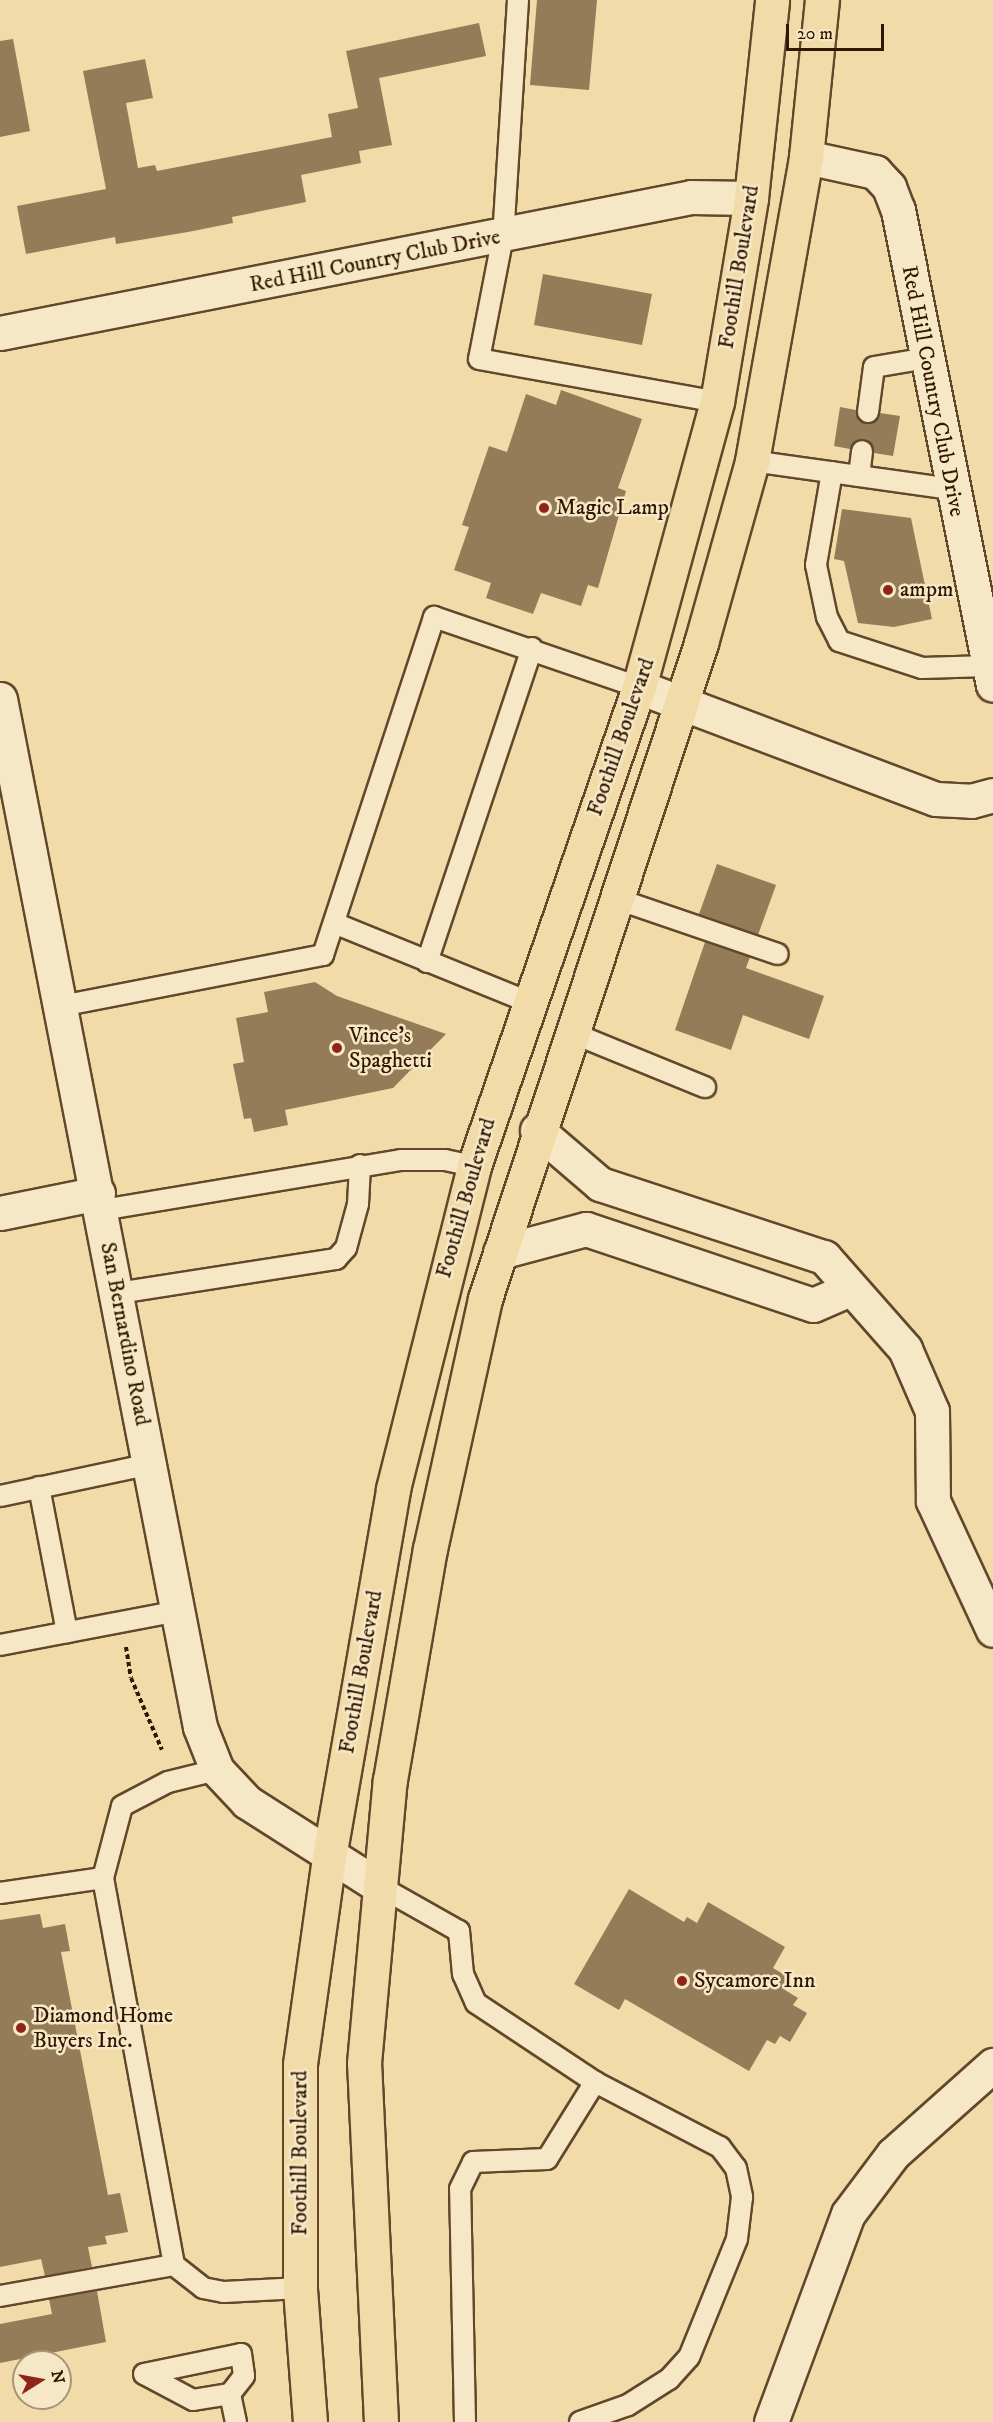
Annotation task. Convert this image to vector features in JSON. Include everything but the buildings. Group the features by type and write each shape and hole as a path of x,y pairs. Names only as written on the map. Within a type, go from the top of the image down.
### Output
{"main road":[{"name":"Foothill Boulevard","path":"310,2422 300,2288 300,2064 329,1857 393,1489 474,1167 639,687 717,402 751,198 772,0"},
{"name":"Foothill Boulevard","path":"381,2422 364,2063 390,1780 430,1550 485,1299 537,1130 682,701 752,461 806,157 822,0"}],"street":[{"name":"Red Hill Country Club Drive","path":"806,157 875,172 889,187 898,210 991,675"},
{"name":"Red Hill Country Club Drive","path":"0,333 503,236 691,197 751,198"},
{"path":"639,687 682,701 936,799 971,801 993,795"},
{"name":"San Bernardino Road","path":"0,699 118,1293 200,1727 217,1770 268,1819 379,1886"},
{"path":"537,1130 600,1184 824,1257 905,1349 932,1411 933,1501 993,1630"},
{"path":"586,1229 600,1184"},
{"path":"0,1213 100,1202"},
{"path":"500,1252 586,1229 813,1305 850,1289"},
{"path":"769,1290 783,1244"},
{"path":"771,2422 848,2214 892,2154 989,2077"}],"lane":[{"path":"518,0 503,236 479,359 717,402"},
{"path":"868,411 874,367 927,358"},
{"path":"859,476 862,451"},
{"path":"752,461 952,489"},
{"path":"832,472 816,565 827,617 839,641 922,668 991,675"},
{"path":"61,1006 323,955 434,616 532,648 639,687"},
{"path":"427,962 532,648"},
{"path":"614,898 778,954"},
{"path":"334,923 529,1002"},
{"path":"570,1032 705,1087"},
{"path":"100,1202 360,1166 445,1160 474,1167"},
{"path":"118,1293 336,1259 346,1248 358,1204 360,1166"},
{"path":"0,1496 150,1464"},
{"path":"39,1487 67,1632"},
{"path":"0,1645 178,1611"},
{"path":"217,1770 150,1789 122,1806 103,1878 174,2265 203,2288 213,2290 300,2288"},
{"path":"0,1893 103,1878"},
{"path":"379,1886 459,1931 463,1974 476,2002 595,2082 720,2147 736,2168 742,2197 737,2239 689,2357 669,2379 628,2405 580,2422"},
{"path":"465,2422 460,2189 474,2162 547,2158 595,2082"},
{"path":"0,2296 174,2265"},
{"path":"230,2394 236,2422"}],"path":[{"path":"125,1640 131,1678 162,1750"}],"place":[{"name":"Magic Lamp","path":"544,508"},
{"name":"ampm","path":"888,590"},
{"name":"Vince's Spaghetti","path":"337,1048"},
{"name":"Sycamore Inn","path":"682,1981"},
{"name":"Diamond Home Buyers Inc.","path":"21,2028"}]}
